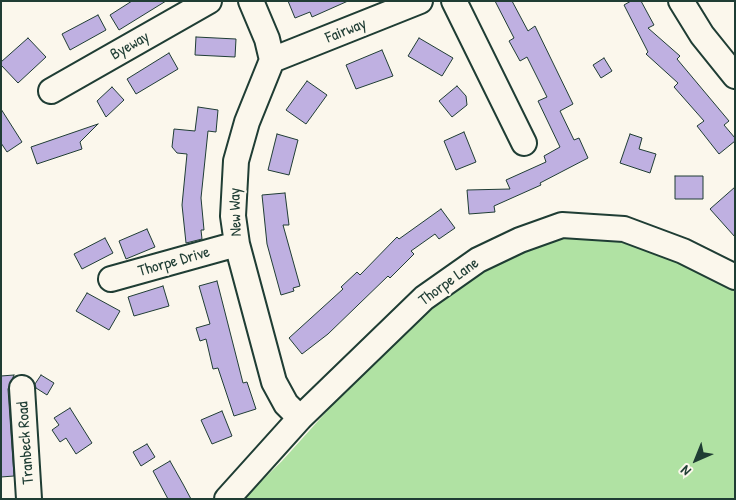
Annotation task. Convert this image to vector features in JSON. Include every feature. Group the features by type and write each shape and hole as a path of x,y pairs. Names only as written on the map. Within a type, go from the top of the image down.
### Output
{"street":[{"name":"Byeway","path":"51,90 209,1"},
{"path":"251,1 267,39 272,60"},
{"name":"Fairway","path":"272,60 420,1"},
{"path":"454,1 524,143"},
{"path":"681,1 702,35 735,76"},
{"name":"New Way","path":"272,60 247,122 236,161 233,216 237,244 274,382 286,404 300,418"},
{"name":"Thorpe Lane","path":"227,499 300,418 424,298 478,260 520,240 562,225 624,229 683,251 735,277"},
{"name":"Thorpe Drive","path":"112,279 237,244"},
{"name":"Tranbeck Road","path":"22,388 29,499"}],"green space":[{"path":"598,235 691,265 735,286 735,499 243,499 282,461 419,309 475,270 545,236"}],"building":[{"path":"132,1 166,1 119,30 110,15"},
{"path":"288,1 348,1 312,17 310,12 295,18"},
{"path":"495,1 512,1 528,31 535,26 573,104 560,111 574,140 579,138 588,158 540,183 541,185 494,206 495,212 469,214 467,190 510,189 506,180 546,162 544,156 560,147 538,101 547,97 527,57 520,61 509,41 514,38"},
{"path":"631,1 641,1 654,25 648,28 680,56 677,59 729,121 724,125 735,138 735,141 719,154 697,126 704,121 674,87 678,83 646,54 648,52 624,5"},
{"path":"98,15 106,30 70,50 62,34"},
{"path":"196,37 236,39 235,57 195,55"},
{"path":"28,38 46,57 18,83 1,65 1,62"},
{"path":"419,38 453,58 442,76 408,56"},
{"path":"382,50 393,76 356,89 346,65"},
{"path":"169,53 178,69 136,94 127,79"},
{"path":"604,58 612,71 601,78 593,65"},
{"path":"307,81 327,95 306,124 286,110"},
{"path":"457,86 466,96 467,105 452,117 439,101"},
{"path":"112,87 124,100 106,117 97,101"},
{"path":"198,107 218,110 216,132 208,131 201,198 204,230 201,230 202,239 186,243 182,205 187,154 177,153 172,147 174,129 195,131"},
{"path":"1,109 22,142 7,152 1,143"},
{"path":"98,124 80,142 82,149 37,164 31,147"},
{"path":"464,132 476,162 456,170 444,141"},
{"path":"277,134 298,140 289,175 268,170"},
{"path":"630,134 642,138 639,149 656,154 650,173 620,163"},
{"path":"675,176 703,176 703,199 675,199"},
{"path":"735,187 735,237 710,209"},
{"path":"285,193 289,225 283,225 300,286 293,288 294,291 281,295 267,244 262,195"},
{"path":"441,209 455,228 439,239 435,234 411,251 414,254 390,278 388,276 328,334 302,354 289,338 343,289 341,287 357,272 360,275 397,237 399,239"},
{"path":"147,229 155,247 126,259 119,241"},
{"path":"105,238 113,253 82,269 74,254"},
{"path":"217,281 243,383 247,382 256,409 234,416 218,368 213,369 206,339 200,341 196,328 210,324 199,286"},
{"path":"163,286 169,306 134,316 128,297"},
{"path":"87,293 120,311 109,330 76,311"},
{"path":"14,375 8,389 14,476 1,477 1,376"},
{"path":"41,375 54,383 47,395 36,388 35,384"},
{"path":"70,408 92,443 76,454 66,438 60,442 52,430 59,425 54,418"},
{"path":"222,411 232,436 212,444 201,420"},
{"path":"147,444 155,457 141,466 133,452"},
{"path":"170,461 191,499 168,499 153,471"}]}
